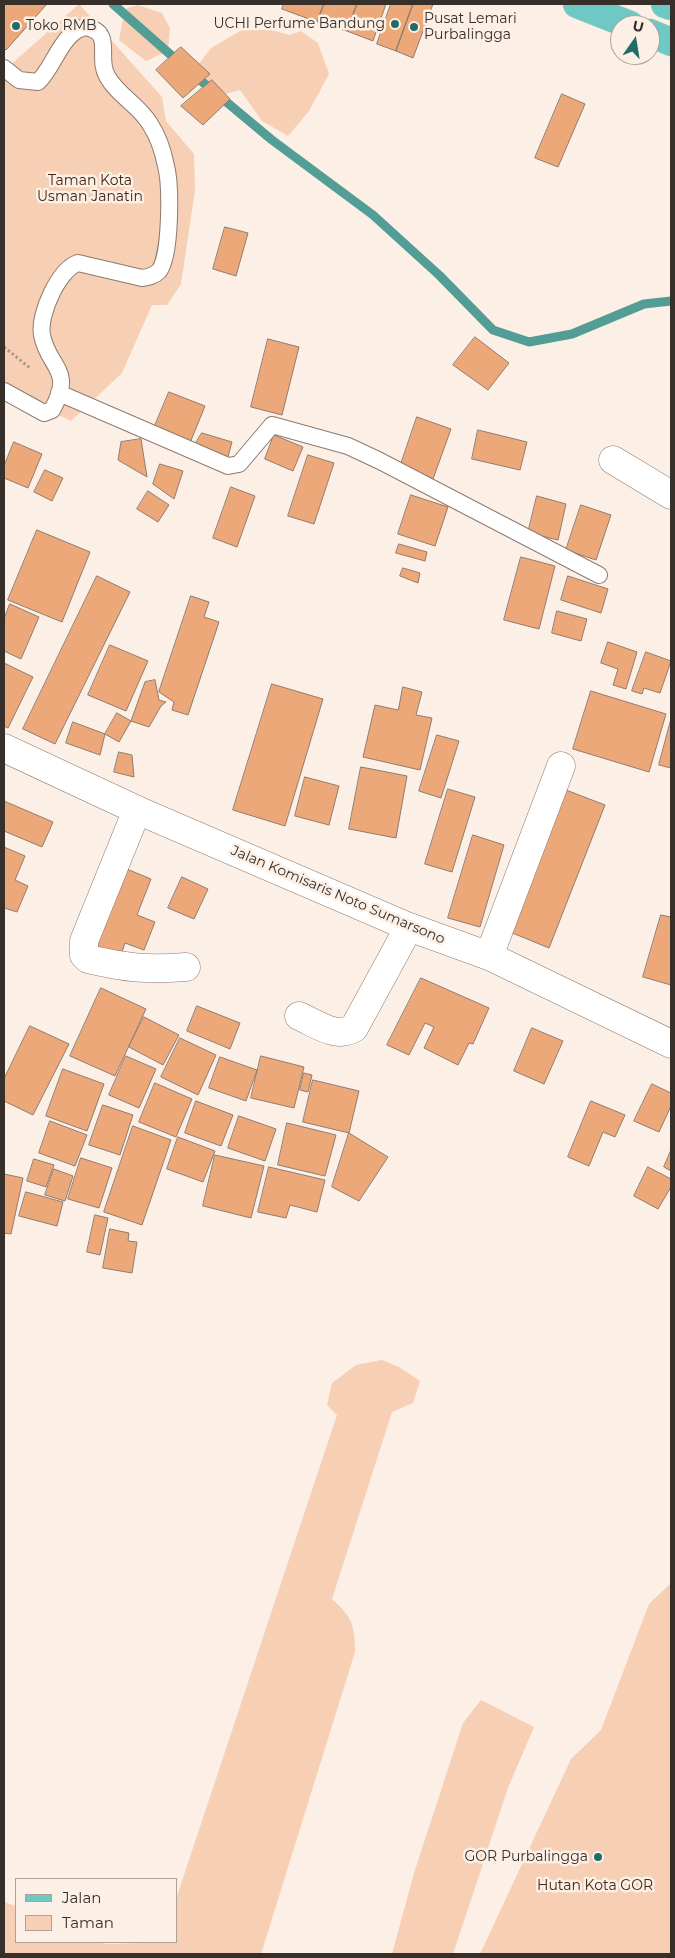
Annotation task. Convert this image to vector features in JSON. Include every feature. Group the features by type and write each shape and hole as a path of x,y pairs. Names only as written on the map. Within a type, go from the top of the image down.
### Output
{"main road":[{"path":"577,4 610,17"},
{"path":"665,4 671,6"}],"street":[{"path":"614,460 671,495"},
{"name":"Jalan Komisaris Noto Sumarsono","path":"4,748 137,810 409,927 489,956 671,1044"},
{"path":"489,956 561,766"},
{"path":"137,810 84,941 84,955 88,959 131,969 186,966"},
{"path":"299,1016 333,1032 347,1032 354,1028 409,927"}],"lane":[{"path":"4,68 19,80 31,83 38,82 45,75 71,35 85,27 97,31 102,37 104,71 114,86 138,108 150,123 159,143 167,167 170,203 162,264 159,271 152,277 142,278 78,263 69,265 62,273 42,315 41,324 43,341 61,375 59,393 53,408 48,413 44,413 4,391"},
{"path":"59,393 228,466 239,464 272,425 348,446 448,495 599,575"}],"green space":[{"name":"Taman Kota Usman Janatin","path":"79,4 162,97 166,121 194,154 195,190 181,284 167,305 152,305 122,373 71,421 4,388 4,65 7,68"},
{"path":"138,5 162,13 170,28 168,51 146,61 119,40 127,8"},
{"path":"242,30 271,30 289,35 301,31 318,43 329,74 309,111 288,136 262,121 240,90 218,96 202,83 198,65 211,48"},
{"path":"382,1360 399,1367 420,1381 413,1403 392,1412 332,1599 344,1611 351,1622 355,1652 261,1954 4,1954 4,1902 15,1906 15,1943 178,1943 178,1893 337,1415 327,1405 332,1383 356,1365"},
{"name":"GOR Purbalingga","path":"671,1583 671,1954 480,1954 571,1759 601,1730 649,1604"},
{"path":"481,1700 534,1727 508,1788 453,1954 392,1954 414,1873 463,1723"}],"building":[{"name":"Toko RMB","path":"4,4 47,4 6,50 4,48"},
{"path":"284,4 324,4 317,22 282,9"},
{"path":"324,4 357,4 347,31 317,22"},
{"path":"357,4 386,4 373,41 347,31"},
{"name":"UCHI Perfume Bandung","path":"391,4 413,4 396,51 377,44"},
{"name":"Pusat Lemari Purbalingga","path":"413,4 433,4 413,58 396,51"},
{"path":"181,47 210,74 183,98 156,70"},
{"path":"212,80 230,99 203,125 181,106"},
{"path":"562,94 585,104 558,167 535,158"},
{"path":"225,227 248,233 236,276 213,269"},
{"path":"475,337 509,363 488,390 453,365"},
{"path":"268,339 299,347 282,415 251,407"},
{"path":"169,392 205,406 190,443 154,428"},
{"path":"417,417 451,429 433,479 400,467"},
{"path":"478,430 527,442 520,470 472,459"},
{"path":"202,433 232,442 226,464 194,446"},
{"path":"274,435 303,447 293,471 265,459"},
{"path":"141,439 147,477 118,460 121,442"},
{"path":"14,442 42,454 28,488 4,478 4,466"},
{"path":"308,455 334,463 314,524 288,516"},
{"path":"160,464 183,471 174,499 153,484"},
{"path":"45,470 63,478 52,501 34,492"},
{"path":"231,487 255,496 237,547 213,538"},
{"path":"148,491 169,505 158,522 137,509"},
{"path":"411,495 448,507 435,546 398,534"},
{"path":"537,496 566,504 558,540 528,533"},
{"path":"581,505 611,515 596,560 566,550"},
{"path":"37,530 90,552 62,622 8,600"},
{"path":"399,544 427,552 425,561 396,553"},
{"path":"521,557 555,566 539,629 504,620"},
{"path":"403,568 420,573 418,583 400,576"},
{"path":"97,576 130,592 55,744 23,729"},
{"path":"568,576 608,589 601,613 561,600"},
{"path":"191,596 209,602 204,617 219,622 188,715 172,710 174,702 159,692"},
{"path":"10,604 39,617 21,659 4,651 4,619"},
{"path":"557,611 587,619 581,641 552,633"},
{"path":"608,642 637,652 626,689 613,685 618,669 601,663"},
{"path":"110,645 148,661 126,711 88,695"},
{"path":"646,652 671,661 660,693 644,688 642,694 632,691"},
{"path":"4,663 33,677 8,728 4,726"},
{"path":"155,680 159,700 166,702 161,706 149,727 131,721 145,682"},
{"path":"272,684 323,699 285,826 233,810"},
{"path":"403,687 422,692 416,715 432,718 420,770 363,757 375,705 398,710"},
{"path":"591,691 666,714 649,772 573,749"},
{"path":"117,713 131,721 119,742 105,734"},
{"path":"671,719 671,768 659,765"},
{"path":"73,722 105,734 100,755 66,743"},
{"path":"437,735 459,741 441,798 419,791"},
{"path":"119,752 132,755 134,777 114,772"},
{"path":"361,767 407,776 396,838 349,829"},
{"path":"305,777 339,786 329,825 295,816"},
{"path":"448,789 475,797 452,872 425,864"},
{"path":"566,790 605,805 549,948 510,932"},
{"path":"4,801 53,822 42,847 4,831"},
{"path":"473,835 504,845 480,927 448,918"},
{"path":"4,847 25,856 15,880 28,886 17,912 4,908"},
{"path":"117,865 151,879 137,915 155,922 144,950 125,943 119,961 84,947"},
{"path":"182,877 208,889 194,919 168,908"},
{"path":"661,915 671,917 671,985 643,977"},
{"path":"421,978 489,1008 473,1044 469,1043 458,1065 424,1048 434,1027 425,1023 409,1055 387,1045"},
{"path":"101,988 146,1009 115,1076 70,1056"},
{"path":"197,1006 240,1023 230,1049 187,1031"},
{"path":"144,1017 179,1035 163,1065 129,1047"},
{"path":"30,1026 69,1044 33,1115 4,1101 4,1079"},
{"path":"532,1028 563,1041 544,1084 514,1071"},
{"path":"180,1038 216,1055 198,1095 161,1077"},
{"path":"126,1056 156,1069 139,1108 109,1095"},
{"path":"261,1056 304,1067 294,1108 251,1098"},
{"path":"220,1057 257,1070 246,1101 209,1088"},
{"path":"63,1069 104,1084 87,1131 46,1116"},
{"path":"304,1073 312,1075 308,1092 300,1090"},
{"path":"313,1080 359,1091 349,1133 303,1122"},
{"path":"155,1083 192,1099 176,1137 139,1122"},
{"path":"652,1084 671,1093 671,1106 659,1132 634,1121"},
{"path":"196,1101 233,1115 221,1146 185,1133"},
{"path":"591,1101 625,1115 615,1137 603,1132 589,1166 568,1157"},
{"path":"103,1105 133,1115 120,1155 89,1145"},
{"path":"239,1116 276,1129 265,1161 228,1148"},
{"path":"50,1121 87,1135 75,1166 39,1153"},
{"path":"287,1123 336,1135 325,1176 278,1165"},
{"path":"133,1126 171,1140 142,1225 104,1212"},
{"path":"349,1133 388,1157 359,1201 332,1187"},
{"path":"178,1137 215,1151 203,1182 167,1169"},
{"path":"671,1150 671,1171 664,1167"},
{"path":"215,1155 264,1166 251,1218 203,1206"},
{"path":"81,1158 112,1168 99,1208 68,1199"},
{"path":"34,1159 54,1165 46,1187 27,1181"},
{"path":"269,1167 325,1180 317,1212 290,1205 286,1218 258,1212"},
{"path":"648,1167 671,1179 671,1187 658,1209 634,1196"},
{"path":"54,1169 73,1176 65,1201 45,1195"},
{"path":"4,1174 23,1178 11,1234 4,1233"},
{"path":"26,1192 63,1202 57,1226 19,1216"},
{"path":"95,1215 108,1218 100,1255 87,1252"},
{"path":"110,1229 129,1233 128,1241 137,1242 132,1273 103,1268"}],"waterway":[{"path":"113,4 180,63"},
{"path":"194,75 272,140 373,215 439,275 493,330 529,342 572,334 644,304 671,301"}],"place":[{"name":"UCHI Perfume Bandung","path":"395,24"},
{"name":"Toko RMB","path":"16,26"},
{"name":"Pusat Lemari Purbalingga","path":"414,27"},
{"name":"GOR Purbalingga","path":"598,1857"}],"park label":[{"name":"Hutan Kota GOR","path":"595,1886"}]}
